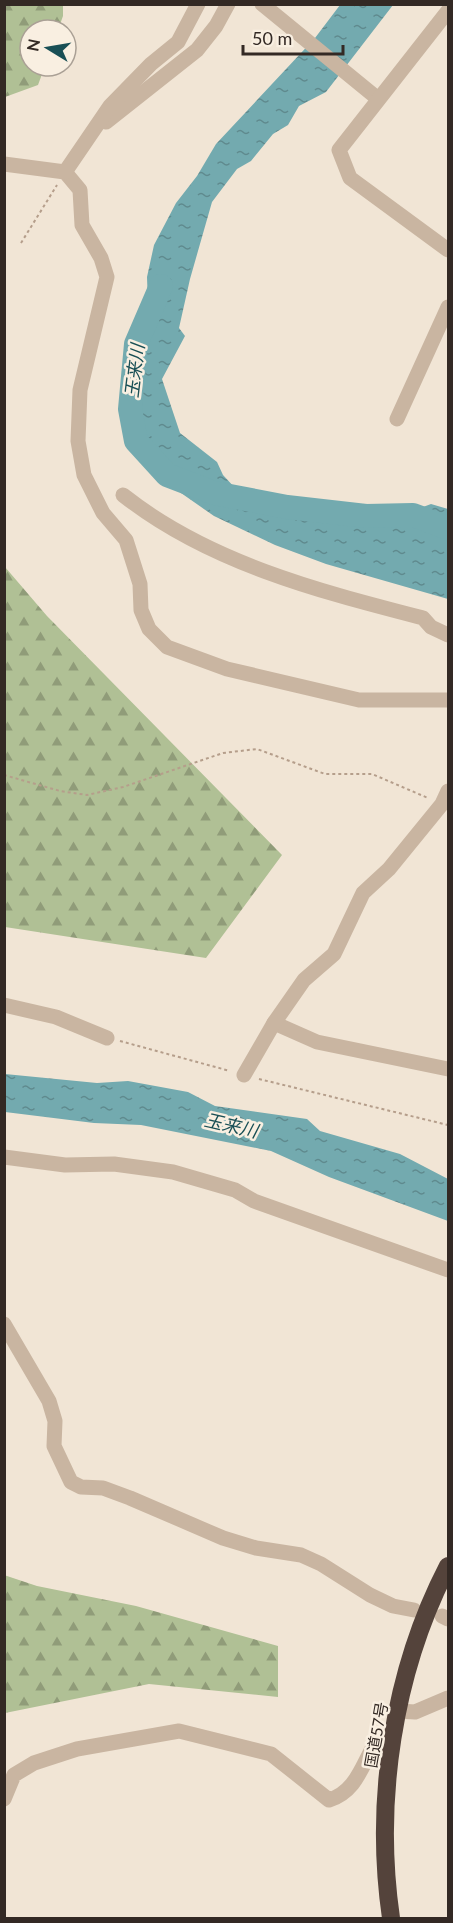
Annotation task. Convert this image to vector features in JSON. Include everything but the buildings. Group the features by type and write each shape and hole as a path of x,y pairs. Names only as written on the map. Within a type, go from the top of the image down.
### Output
{"highway":[{"name":"国道57号","path":"391,1918 386,1857 387,1783 395,1731 409,1663 425,1617 448,1566"}],"street":[{"path":"64,172 93,134 110,106 151,64 178,42 198,4"},
{"path":"93,134 197,50 216,26 228,4"},
{"path":"262,4 290,30 372,95"},
{"path":"448,11 372,95 339,150 350,178 448,250"},
{"path":"4,164 64,172 80,190 82,225 101,258 107,278 80,390 78,441 84,475 103,513 126,540 140,584 141,610 149,629 167,647 227,669 359,700 448,700"},
{"path":"397,419 448,307"},
{"path":"123,495 149,516 182,535 256,568 336,595 448,624"},
{"path":"423,618 431,627 448,634"},
{"path":"244,1075 273,1023 304,980 334,954 363,894 389,869 445,798"},
{"path":"4,1005 56,1017 107,1038"},
{"path":"273,1023 317,1042 448,1069"},
{"path":"4,1157 65,1165 114,1164 173,1173 235,1190 254,1201 448,1270"},
{"path":"4,1324 49,1401 55,1421 54,1446 71,1482 81,1487 103,1488 245,1545 301,1555 321,1564 370,1595 393,1606 414,1610"},
{"path":"399,1711 415,1712 448,1698"},
{"path":"4,1799 14,1775 34,1763 77,1749 179,1731 271,1754 329,1800 344,1795 356,1779 373,1743 383,1732 395,1731"}],"path":[{"path":"21,243 64,172"},
{"path":"4,775 60,791 87,795 123,787 223,753 257,749 325,774 372,774 445,798"},
{"path":"107,1038 244,1075 448,1125"}],"green space":[{"path":"5,4 63,5 62,18 18,18 18,78 41,78 38,85 5,97"},
{"path":"5,567 47,616 282,855 206,958 5,927"},
{"path":"4,1575 37,1586 136,1606 278,1646 278,1697 149,1684 5,1713"}],"water":[{"path":"340,5 393,5 326,92 299,106 288,125 273,134 251,161 237,169 212,202 179,328 185,336 162,379 180,433 217,462 223,475 236,489 261,505 282,513 302,503 328,506 359,520 386,517 409,526 415,510 431,504 448,509 448,599 326,564 275,545 214,516 181,493 166,469 165,459 147,438 134,409 141,397 137,364 149,335 147,277 154,245 176,203 197,176 216,144 315,38"},
{"path":"5,1074 97,1083 128,1081 188,1092 215,1106 307,1119 320,1131 400,1154 448,1179 448,1221 329,1177 271,1151 141,1125 94,1123 5,1112"}],"waterway":[{"name":"玉来川","path":"161,286 136,344 130,409 136,441 167,475 214,493 287,507 366,516 413,515 448,528"}]}
